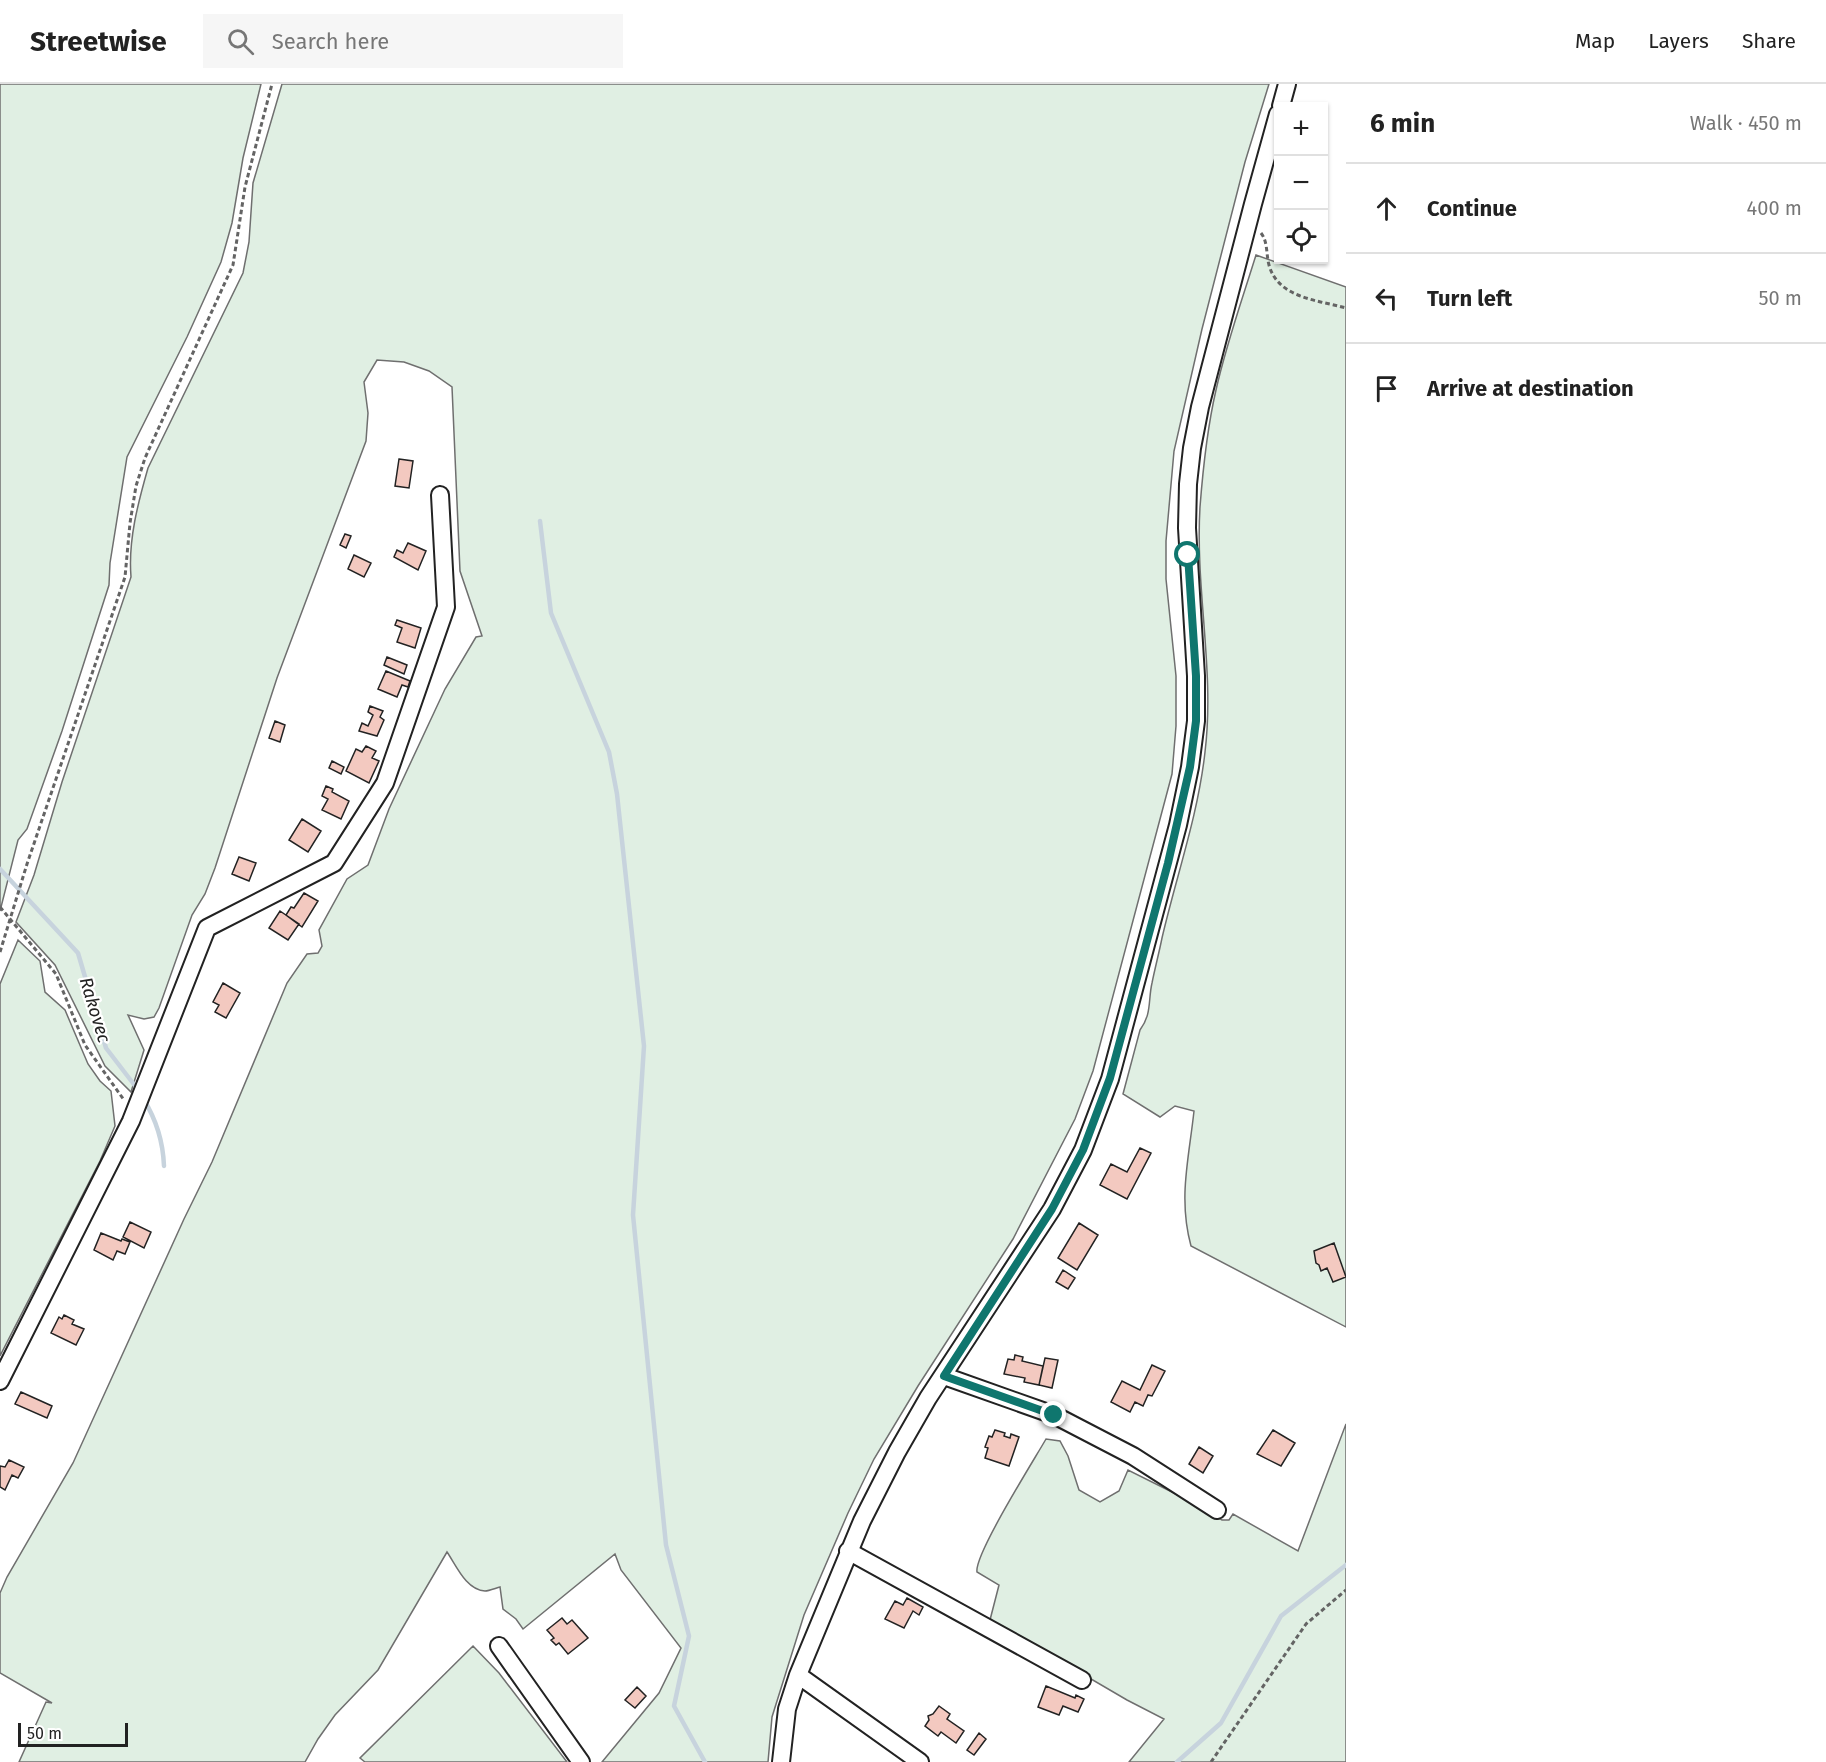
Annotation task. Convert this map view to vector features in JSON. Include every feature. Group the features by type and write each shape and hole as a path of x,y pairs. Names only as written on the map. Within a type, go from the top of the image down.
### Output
{"street":[{"path":"1282,102 1287,84"},
{"path":"782,1762 787,1709 798,1675 848,1551 897,1452 928,1398 1052,1209 1083,1150 1110,1078 1166,874 1187,783 1196,721 1187,528 1190,465 1200,407 1274,129"},
{"path":"0,1381 131,1121 207,928 334,863 385,783 446,607 440,495"},
{"path":"944,1376 1054,1415 1133,1456 1217,1510"},
{"path":"848,1551 1082,1680"},
{"path":"499,1646 581,1762"},
{"path":"798,1675 920,1762"}],"path":[{"path":"0,952 27,864 125,577 136,486 145,458 233,265 245,187 272,84"},
{"path":"1248,224 1258,229 1266,239 1270,267 1275,279 1290,293 1346,308"},
{"path":"0,907 56,974 85,1046 123,1097 131,1121"},
{"path":"1211,1762 1306,1624 1346,1590"}],"green space":[{"path":"0,84 261,84 243,158 232,223 221,262 187,337 127,457 110,563 109,585 62,731 27,829 18,840 0,911"},
{"path":"282,84 1269,84 1245,162 1202,329 1174,451 1166,541 1166,579 1176,676 1176,726 1172,774 1093,1071 1075,1119 1013,1239 874,1459 848,1513 804,1615 772,1717 768,1762 602,1762 659,1693 681,1648 621,1570 615,1554 523,1629 516,1619 503,1609 500,1587 485,1591 478,1590 462,1576 447,1552 378,1670 335,1715 305,1762 19,1762 46,1702 52,1703 0,1673 0,1593 73,1463 212,1162 287,983 307,954 318,953 322,946 319,930 347,879 368,865 389,809 445,689 476,637 482,636 460,571 452,387 429,371 404,362 377,360 364,382 368,413 366,441 277,678 215,868 205,894 192,915 154,1017 144,1019 128,1015 144,1050 131,1092 105,1066 55,965 16,922 34,875 62,782 131,577 132,535 148,468 243,273 249,242 253,183"},
{"path":"1256,255 1274,261 1274,264 1281,264 1346,287 1346,1327 1191,1246 1185,1211 1185,1195 1194,1111 1175,1106 1160,1117 1123,1094 1140,1030 1148,1013 1162,938 1202,776 1208,691 1200,568 1200,507 1210,419 1234,322"},
{"path":"18,940 40,961 45,992 65,1010 88,1064 100,1081 111,1091 115,1126 100,1161 0,1356 0,984"},
{"path":"1346,1424 1346,1762 1129,1762 1164,1719 990,1620 999,1585 977,1572 979,1562 994,1528 1046,1439 1060,1441 1068,1456 1079,1490 1100,1502 1119,1491 1128,1470 1222,1520 1229,1520 1233,1514 1298,1551"},
{"path":"473,1646 499,1673 567,1762 365,1762 360,1758"}],"building":[{"path":"399,459 413,461 409,488 395,486"},
{"path":"345,534 351,536 346,548 340,545"},
{"path":"408,543 426,551 418,570 394,557 397,550 403,553"},
{"path":"354,555 371,563 364,577 348,569"},
{"path":"397,620 421,628 415,648 397,642 402,628 395,625"},
{"path":"387,657 407,665 404,674 384,665"},
{"path":"386,671 410,681 408,687 402,685 397,697 378,689"},
{"path":"370,706 383,711 380,717 384,720 377,736 359,731 362,723 368,726 373,715 368,712"},
{"path":"275,721 285,725 280,742 269,738"},
{"path":"366,746 376,751 372,758 379,761 369,783 346,771 356,749 362,752"},
{"path":"332,761 344,767 341,774 329,768"},
{"path":"326,786 349,801 341,819 322,810 328,799 322,796"},
{"path":"302,819 321,831 308,852 289,840"},
{"path":"239,857 256,863 249,881 232,874"},
{"path":"304,893 318,901 302,927 286,915"},
{"path":"280,911 299,924 288,940 269,928"},
{"path":"223,983 240,993 226,1018 215,1012 219,1005 213,1002"},
{"path":"1140,1148 1151,1153 1127,1199 1100,1185 1111,1164 1127,1172"},
{"path":"130,1222 151,1232 144,1248 123,1237"},
{"path":"1079,1223 1098,1235 1077,1270 1058,1258"},
{"path":"101,1233 130,1242 125,1254 117,1251 113,1260 94,1250"},
{"path":"1334,1243 1346,1277 1333,1282 1327,1268 1321,1271 1316,1263 1314,1251"},
{"path":"1063,1270 1075,1278 1068,1289 1056,1282"},
{"path":"64,1315 74,1320 72,1324 84,1329 76,1345 51,1333 59,1317 62,1319"},
{"path":"1015,1355 1023,1357 1022,1361 1043,1366 1039,1385 1024,1382 1025,1378 1004,1374 1008,1359 1014,1360"},
{"path":"1045,1358 1058,1360 1052,1388 1039,1385"},
{"path":"1152,1365 1165,1371 1152,1396 1148,1395 1143,1406 1135,1402 1130,1412 1111,1402 1122,1381 1140,1390"},
{"path":"21,1392 52,1406 47,1418 15,1404"},
{"path":"995,1430 1005,1433 1004,1436 1010,1438 1011,1434 1019,1437 1009,1466 985,1458 988,1448 985,1447 989,1436 992,1437"},
{"path":"1273,1430 1295,1443 1281,1466 1257,1454"},
{"path":"1199,1447 1213,1456 1203,1473 1189,1464"},
{"path":"9,1460 24,1467 18,1478 12,1475 5,1490 0,1487 0,1466 5,1467"},
{"path":"907,1598 923,1607 919,1615 913,1611 904,1628 885,1619 895,1601 903,1605"},
{"path":"562,1618 567,1624 572,1620 588,1638 568,1654 559,1643 556,1645 551,1640 554,1638 547,1630"},
{"path":"1046,1686 1075,1698 1076,1695 1084,1699 1078,1712 1063,1706 1059,1715 1038,1707"},
{"path":"637,1687 646,1696 635,1708 625,1700"},
{"path":"939,1706 950,1714 947,1719 964,1731 956,1743 941,1732 938,1736 925,1726 929,1720 928,1716 933,1714"},
{"path":"979,1733 986,1739 974,1755 967,1750"}],"waterway":[{"path":"540,521 551,613 609,752 617,794 644,1046 633,1215 666,1545 689,1636 674,1706 705,1762"},
{"name":"Rakovec","path":"0,869 78,953 106,1048 139,1091"},
{"name":"Rakovec","path":"144,1100 158,1132 164,1166"},
{"path":"1177,1762 1221,1723 1281,1616 1346,1565"}],"route":[{"path":"1054,1415 944,1376 1052,1209 1083,1150 1105,1096 1178,825 1190,767 1196,721 1196,676 1188,555"}]}
